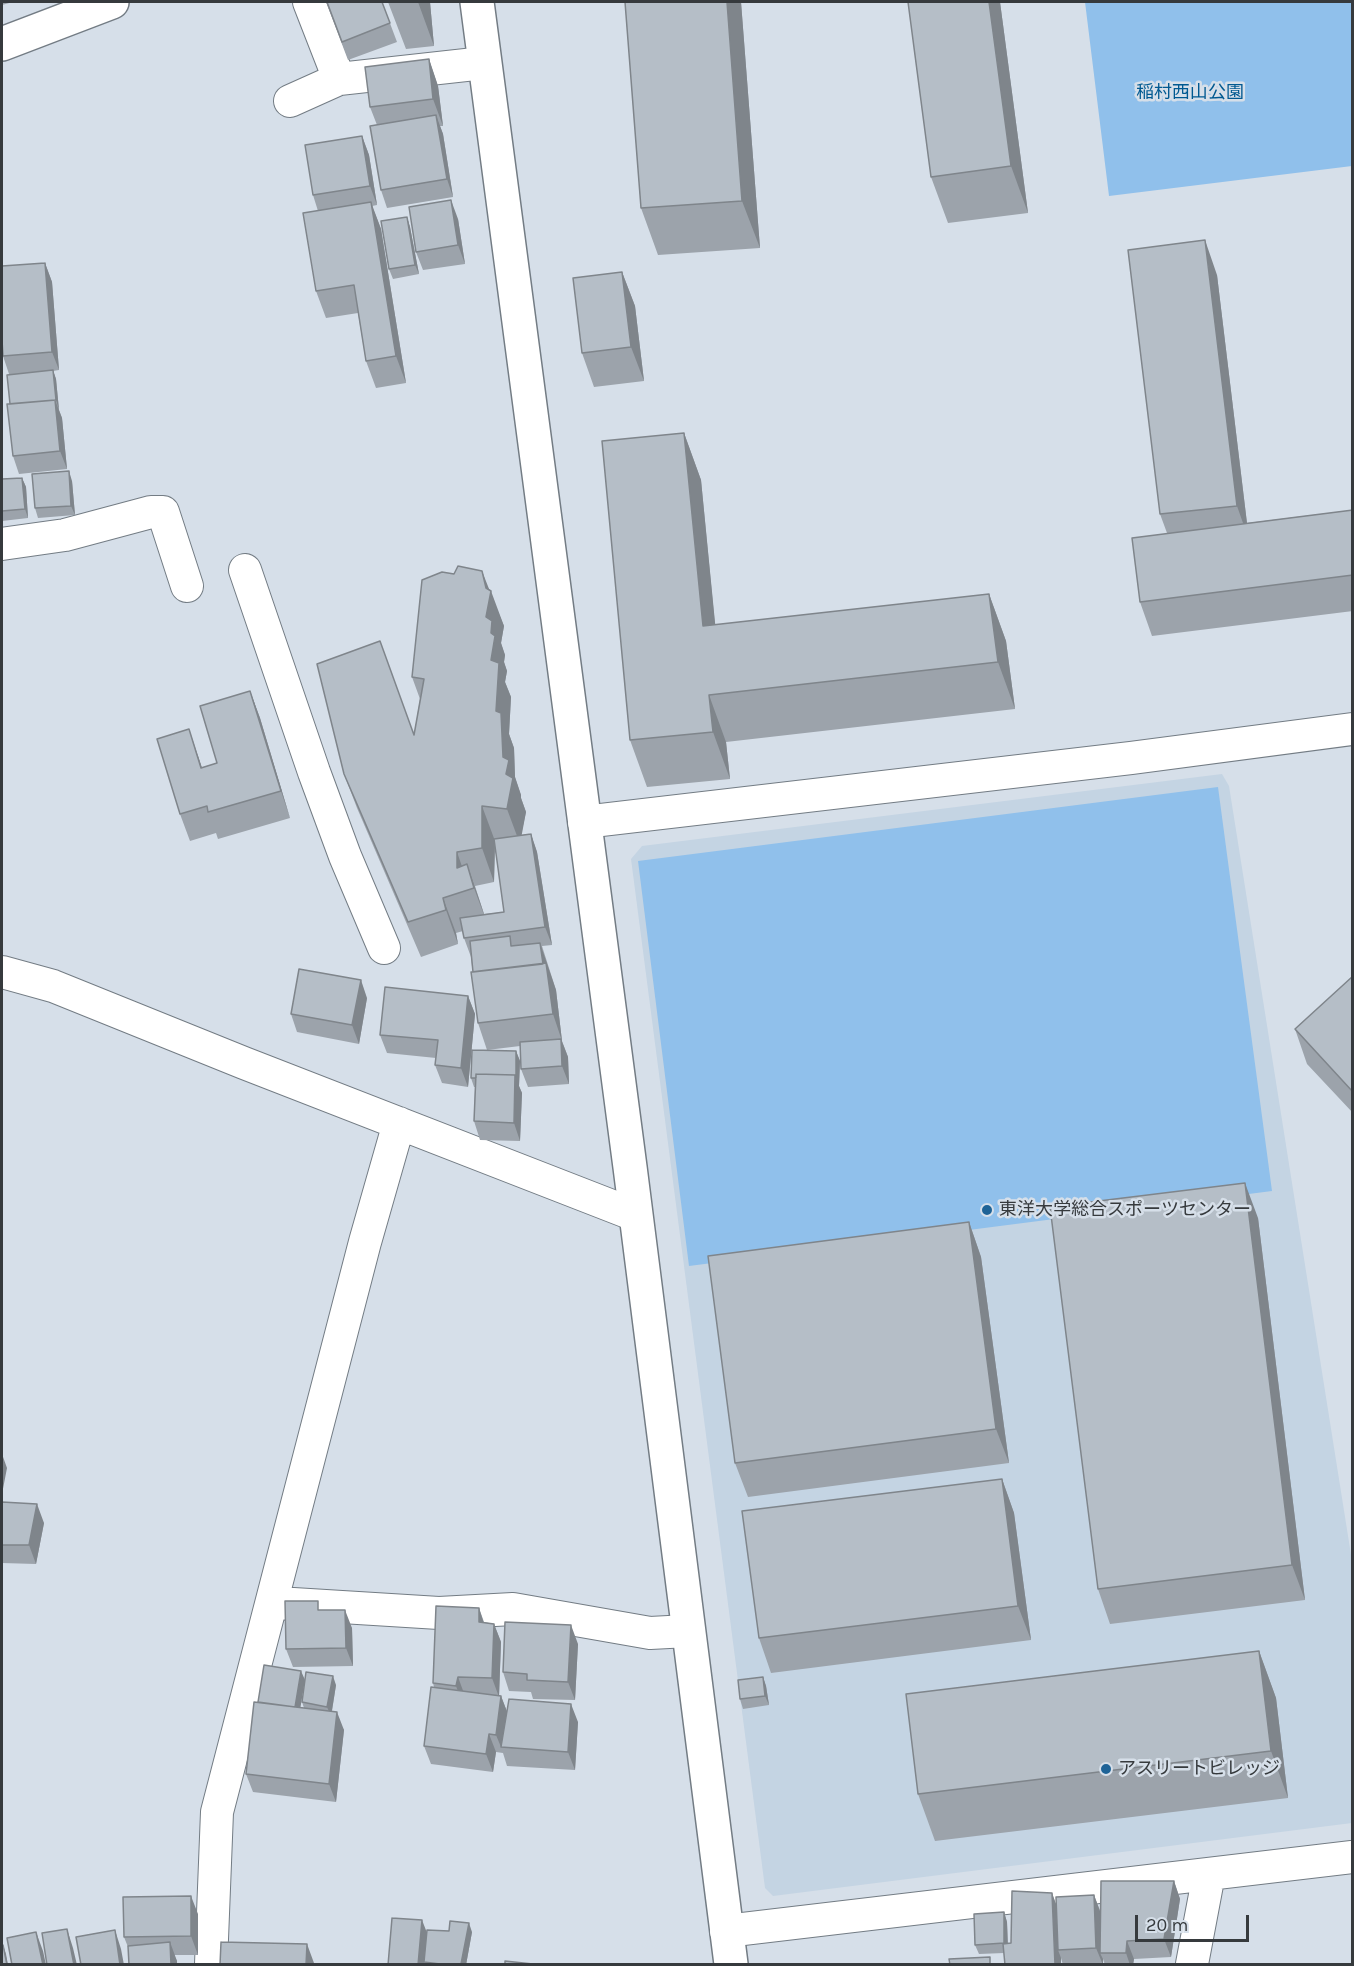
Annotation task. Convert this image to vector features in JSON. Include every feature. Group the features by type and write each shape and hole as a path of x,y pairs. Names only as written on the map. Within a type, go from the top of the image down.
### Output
{"street":[{"path":"2,44 112,2"},
{"path":"309,2 339,79"},
{"path":"477,2 731,1965"},
{"path":"290,101 339,79 484,63"},
{"path":"2,544 65,535 150,512 163,512 187,586"},
{"path":"245,570 345,856 384,948"},
{"path":"584,822 1119,760 1353,729"},
{"path":"2,972 53,986 635,1215"},
{"path":"211,1965 217,1812 365,1242 399,1123"},
{"path":"273,1603 439,1613 513,1609 650,1634 688,1631"},
{"path":"726,1931 1353,1857"},
{"path":"1192,1965 1209,1874"}],"shaded area":[{"name":"東洋大学総合スポーツセンター","path":"1222,774 1229,786 1352,1561 1352,1823 773,1896 765,1888 631,859 642,846"}],"green space":[{"name":"稲村西山公園","path":"1085,2 1352,2 1352,166 1109,196"},
{"path":"1218,787 1272,1191 689,1266 638,861"}],"building":[{"path":"327,2 382,2 390,23 342,42"},
{"path":"625,2 727,2 742,201 641,208"},
{"path":"908,2 989,2 1011,166 931,177"},
{"path":"429,59 433,99 370,107 365,67"},
{"path":"436,115 447,179 381,190 370,126"},
{"path":"362,136 370,186 313,195 305,145"},
{"path":"451,200 458,245 416,252 409,207"},
{"path":"371,202 396,356 366,361 354,285 316,291 303,213"},
{"path":"407,217 415,265 389,269 381,221"},
{"path":"1205,240 1237,506 1160,514 1128,250"},
{"path":"45,263 52,352 3,356 2,266"},
{"path":"622,272 631,347 582,353 573,278"},
{"path":"53,370 56,400 10,404 7,375"},
{"path":"55,400 60,451 13,456 7,404"},
{"path":"684,433 703,626 989,594 998,662 709,695 713,732 630,740 602,441"},
{"path":"69,471 71,506 35,508 32,474"},
{"path":"22,478 25,509 2,511 2,479"},
{"path":"1353,510 1353,575 1140,602 1132,538"},
{"path":"458,566 482,571 486,588 491,591 486,617 492,621 491,633 495,636 491,660 499,663 496,711 501,713 503,757 509,760 506,774 513,778 507,809 482,806 482,848 457,852 457,868 467,864 474,888 443,898 446,910 408,922 344,774 317,664 380,641 414,735 424,679 412,677 422,580 442,572 454,574"},
{"path":"250,691 281,791 208,812 207,806 180,814 157,739 189,729 201,768 217,763 200,706"},
{"path":"531,834 545,927 464,938 460,918 504,912 494,839"},
{"path":"510,936 511,946 540,943 543,964 473,972 470,941"},
{"path":"546,963 553,1014 478,1023 471,972"},
{"path":"299,969 361,980 352,1025 291,1014"},
{"path":"1353,976 1353,1092 1295,1029"},
{"path":"385,987 468,996 461,1068 435,1065 438,1040 380,1035"},
{"path":"561,1039 562,1066 521,1069 520,1042"},
{"path":"472,1050 516,1051 516,1077 515,1075 476,1074 476,1078 471,1078"},
{"path":"476,1074 515,1075 514,1123 474,1121"},
{"path":"1245,1183 1292,1565 1098,1589 1050,1207"},
{"path":"969,1222 996,1429 735,1463 708,1256"},
{"path":"1002,1479 1018,1606 759,1638 742,1511"},
{"path":"2,1502 37,1504 29,1545 2,1545"},
{"path":"285,1601 318,1601 318,1610 345,1610 346,1648 286,1649"},
{"path":"436,1606 479,1608 479,1622 494,1624 492,1678 458,1677 456,1686 433,1683"},
{"path":"505,1622 571,1625 568,1682 527,1680 527,1674 503,1672"},
{"path":"1259,1651 1271,1751 918,1794 906,1694"},
{"path":"264,1665 301,1671 295,1707 258,1702"},
{"path":"306,1672 333,1676 327,1707 302,1702"},
{"path":"763,1677 765,1696 740,1699 738,1680"},
{"path":"431,1687 501,1696 496,1735 489,1734 486,1754 424,1746"},
{"path":"509,1699 571,1704 568,1752 501,1747"},
{"path":"254,1702 337,1712 329,1784 246,1774"},
{"path":"1101,1881 1174,1881 1164,1939 1127,1941 1126,1953 1100,1953"},
{"path":"1012,1891 1052,1893 1055,1965 1005,1965 1003,1944 1011,1943"},
{"path":"1094,1895 1096,1948 1058,1950 1056,1897"},
{"path":"191,1896 191,1936 124,1937 123,1897"},
{"path":"1004,1912 1004,1943 975,1945 974,1914"},
{"path":"392,1918 422,1920 418,1965 388,1965"},
{"path":"450,1921 469,1923 461,1964 424,1962 427,1930 449,1931"},
{"path":"67,1929 74,1965 47,1965 42,1933"},
{"path":"115,1930 120,1965 81,1965 76,1937"},
{"path":"36,1932 43,1965 12,1965 7,1938"},
{"path":"170,1942 171,1965 129,1965 128,1946"},
{"path":"221,1942 307,1944 306,1965 220,1965"},
{"path":"3,1945 7,1965 2,1965"},
{"path":"990,1957 990,1965 950,1965 949,1959"},
{"path":"505,1961 542,1965 505,1965"}],"place":[{"name":"東洋大学総合スポーツセンター","path":"987,1210"},
{"name":"アスリートビレッジ","path":"1106,1769"}]}
